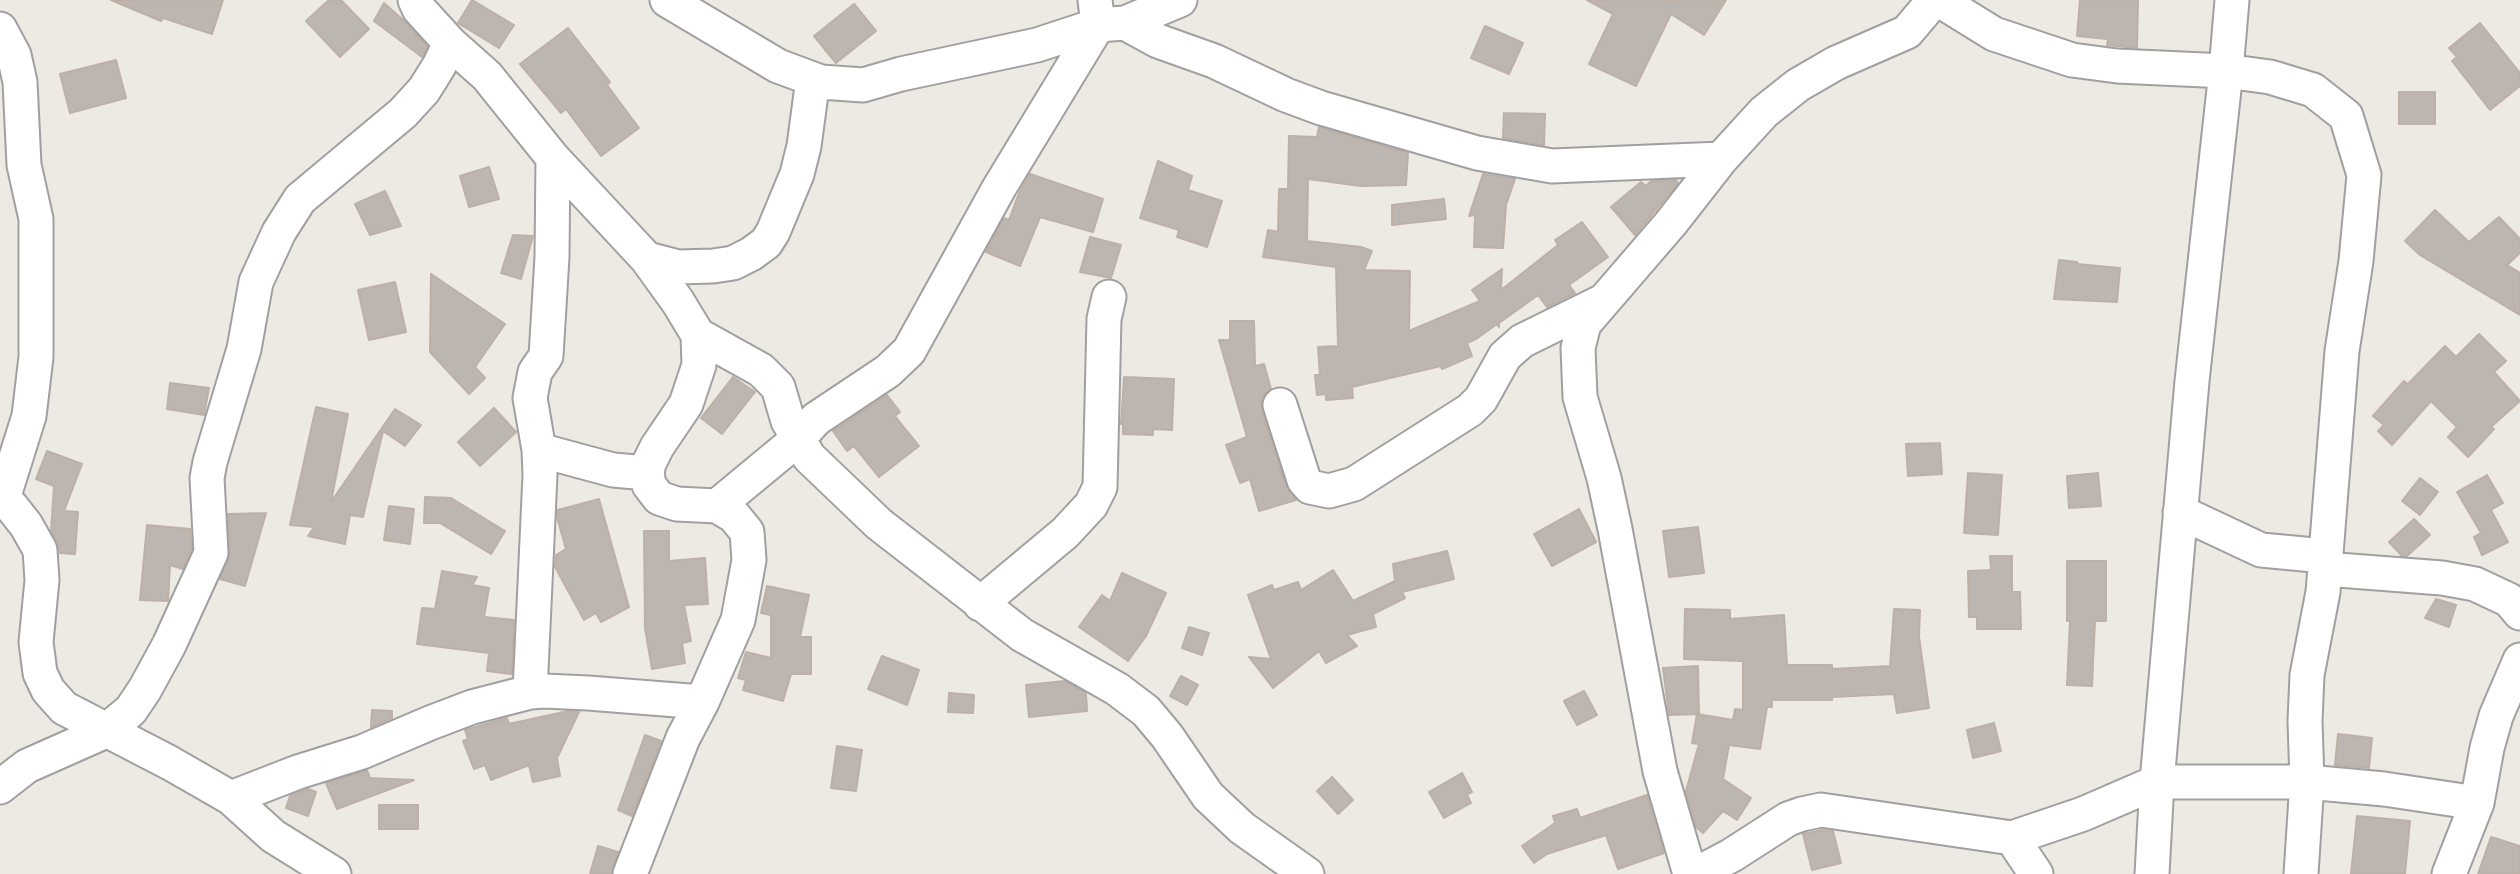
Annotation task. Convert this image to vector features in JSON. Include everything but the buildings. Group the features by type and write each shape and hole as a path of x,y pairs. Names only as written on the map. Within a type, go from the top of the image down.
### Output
{"street":[{"path":"667,0 778,66 821,82 863,85 1037,45 1106,16 1180,0"},
{"path":"1690,874 1660,771 1604,478 1580,397 1578,348 1584,324 1671,223 1721,159 1764,112 1798,85 1836,63 1907,32 1936,0 1994,34 2072,60 2118,66 2226,71 2270,77 2313,90 2346,116 2364,175 2356,261 2342,351 2323,592 2307,674 2307,782 2301,874"},
{"path":"2152,874 2157,782 2180,512 2232,0"},
{"path":"412,3 450,43 487,76 553,158 647,259 698,335 699,365 694,385 686,404 657,447 647,474 649,485 659,498 677,504 717,506 734,516 747,532 749,560 738,620 683,738 629,874"},
{"path":"1106,16 1158,41 1214,61 1309,104 1476,153 1552,166 1721,159"},
{"path":"717,506 798,439 816,419 888,371 909,351 999,188 1106,16"},
{"path":"0,29 14,55 20,82 24,165 36,219 36,356 29,416 1,501 11,506 40,550 42,580 36,642 40,673 48,690 64,708 231,798 273,836 334,874"},
{"path":"0,787 27,766 106,731 131,710 145,689 169,645 211,553 207,478 210,462 244,349 256,282 279,232 300,199 402,113 424,90 450,43"},
{"path":"647,259 678,267 713,266 733,263 766,243 797,174 804,146 813,79"},
{"path":"530,692 539,450 530,398 535,372 546,356 552,257 553,158"},
{"path":"979,604 1065,533 1091,505 1100,487 1104,319 1109,297"},
{"path":"1280,405 1304,480 1310,487 1329,491 1354,484 1470,410 1481,399 1505,356 1522,341 1603,301"},
{"path":"698,335 761,370 778,387 788,421 809,457 879,524 1022,635 1117,689 1146,711 1167,736 1208,796 1242,828 1307,874"},
{"path":"539,450 613,470 647,474"},
{"path":"2180,512 2261,550 2325,563 2475,584 2510,600 2520,613"},
{"path":"2449,874 2477,803 2496,716 2520,660"},
{"path":"231,798 298,772 362,752 472,707 530,692 577,692 702,702"},
{"path":"1696,874 1732,855 1788,819 1821,810 2012,838 2083,814 2157,782 2307,782 2384,789 2477,803"},
{"path":"2012,838 2036,874"}]}
